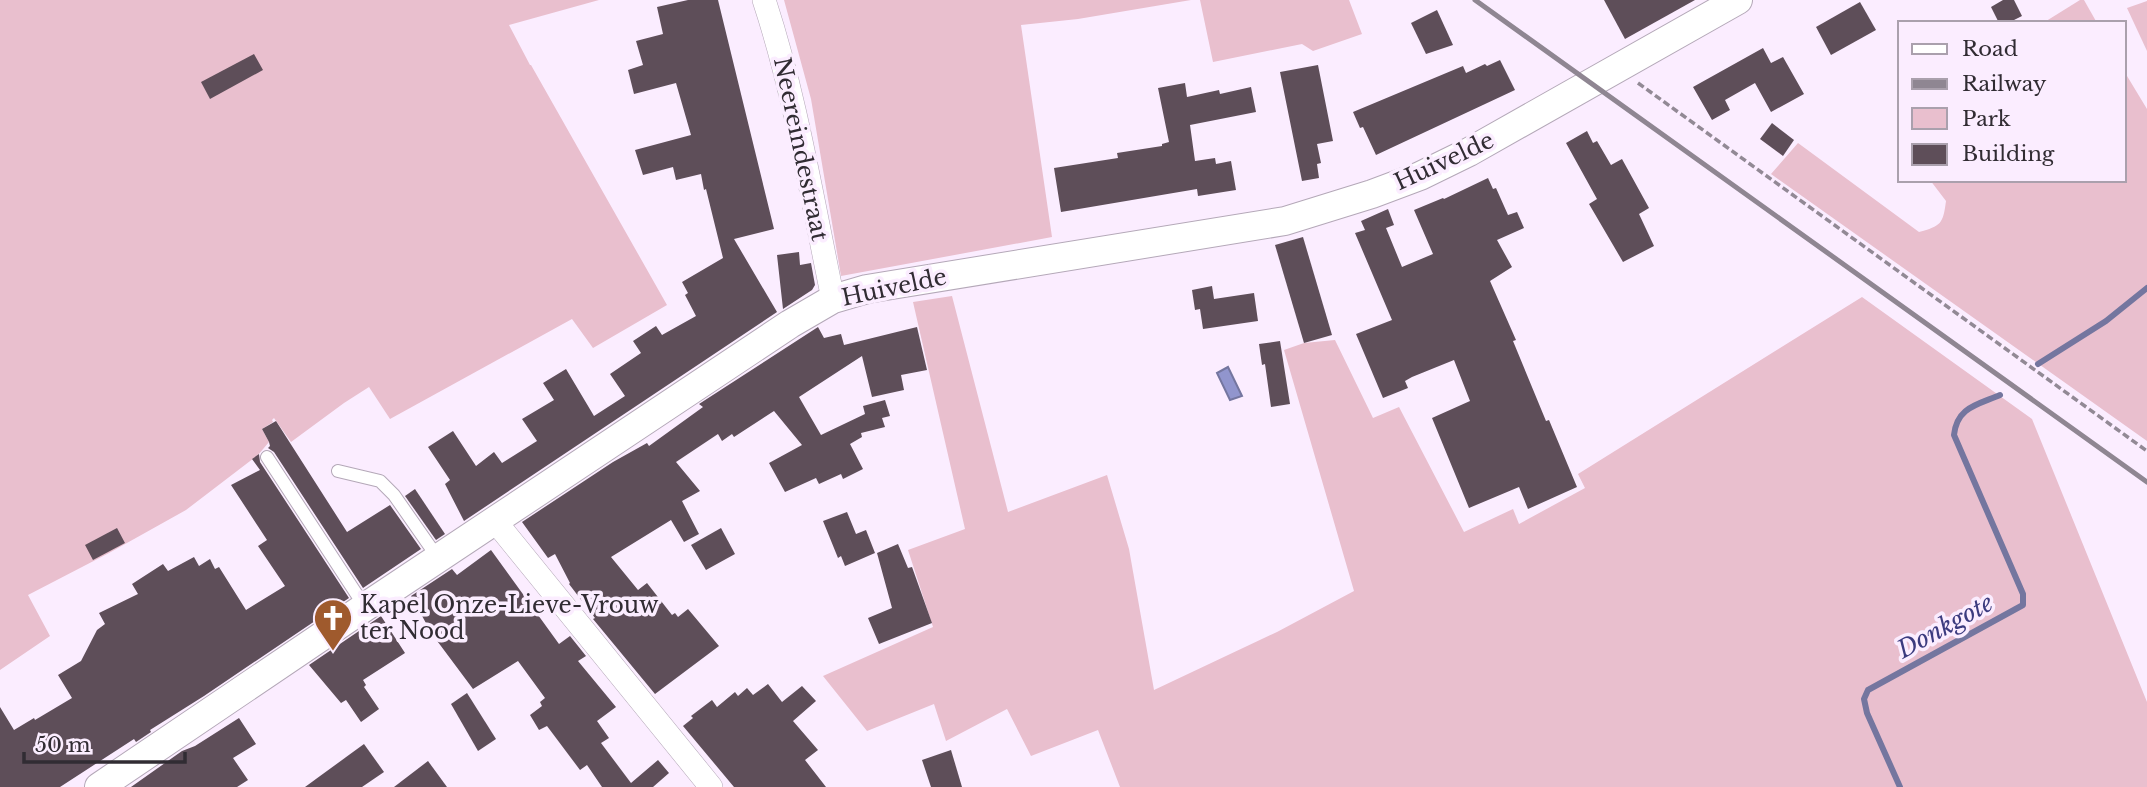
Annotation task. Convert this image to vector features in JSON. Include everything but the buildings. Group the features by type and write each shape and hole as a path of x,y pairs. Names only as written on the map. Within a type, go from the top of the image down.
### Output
{"street":[{"name":"Neereindestraat","path":"764,0 788,83 833,299"},
{"name":"Huivelde","path":"99,787 438,558 790,324 833,299 867,289 1285,221 1372,194 1420,176 1469,152 1738,0"},
{"path":"495,522 711,787"}],"lane":[{"path":"267,457 365,607"},
{"path":"338,471 380,481 394,495 438,558"}],"path":[{"path":"1617,68 2147,450"}],"green space":[{"path":"0,0 599,0 509,25 667,305 593,348 572,319 390,419 369,387 291,442 274,418 273,422 262,429 269,442 258,455 186,510 28,595 50,636 0,670"},
{"path":"784,0 1191,0 1078,19 1021,25 1052,237 841,276 811,99"},
{"path":"1200,0 1349,0 1362,34 1313,51 1302,44 1213,62"},
{"path":"2084,0 2096,21 2046,21"},
{"path":"2147,1 2147,51 2127,8"},
{"path":"2126,74 2147,109 2147,441 1771,174 1798,143 1919,232 1940,223 1946,201 1932,182 2126,182"},
{"path":"952,296 1008,512 1107,475 1129,549 1154,690 1277,632 1354,591 1284,350 1304,343 1335,340 1373,418 1399,407 1464,532 1513,509 1519,524 1585,488 1578,474 1862,297 2032,419 2147,702 2147,787 1120,787 1098,730 1031,756 1007,709 946,741 934,704 867,731 823,676 933,627 908,550 965,529 913,302"}],"water":[{"path":"1228,367 1242,396 1230,400 1217,373"}],"waterway":[{"name":"Donkgote","path":"2038,364 2106,321 2147,288"},
{"name":"Donkgote","path":"1900,787 1867,713 1864,699 1868,690 2023,605 2023,594 1954,435 1959,418 1964,413 2000,395"}],"railway":[{"path":"1475,0 2147,482"}],"place":[{"name":"Kapel Onze-Lieve-Vrouw ter Nood","path":"333,652"}]}
